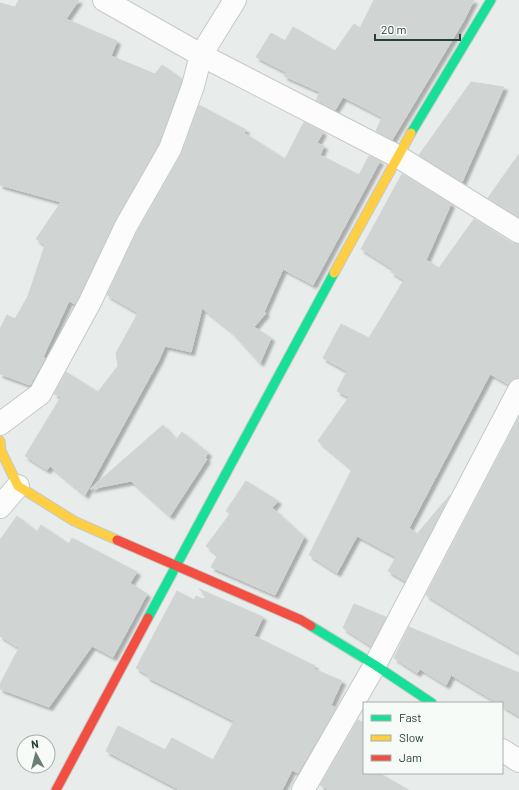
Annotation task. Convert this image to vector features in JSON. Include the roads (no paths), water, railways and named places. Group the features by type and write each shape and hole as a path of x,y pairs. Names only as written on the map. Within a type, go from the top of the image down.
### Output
{"street":[{"path":"0,424 40,394 90,302 129,220 170,149 193,86 202,54 235,0"},
{"path":"56,790 176,564 397,156 491,0"},
{"path":"115,3 202,54 397,156 519,232"},
{"path":"303,790 375,665 519,390"},
{"path":"0,441 1,451 18,486 74,521 176,564 301,620 375,665 430,702"},
{"path":"0,507 18,486"},
{"path":"503,751 519,761"}]}
